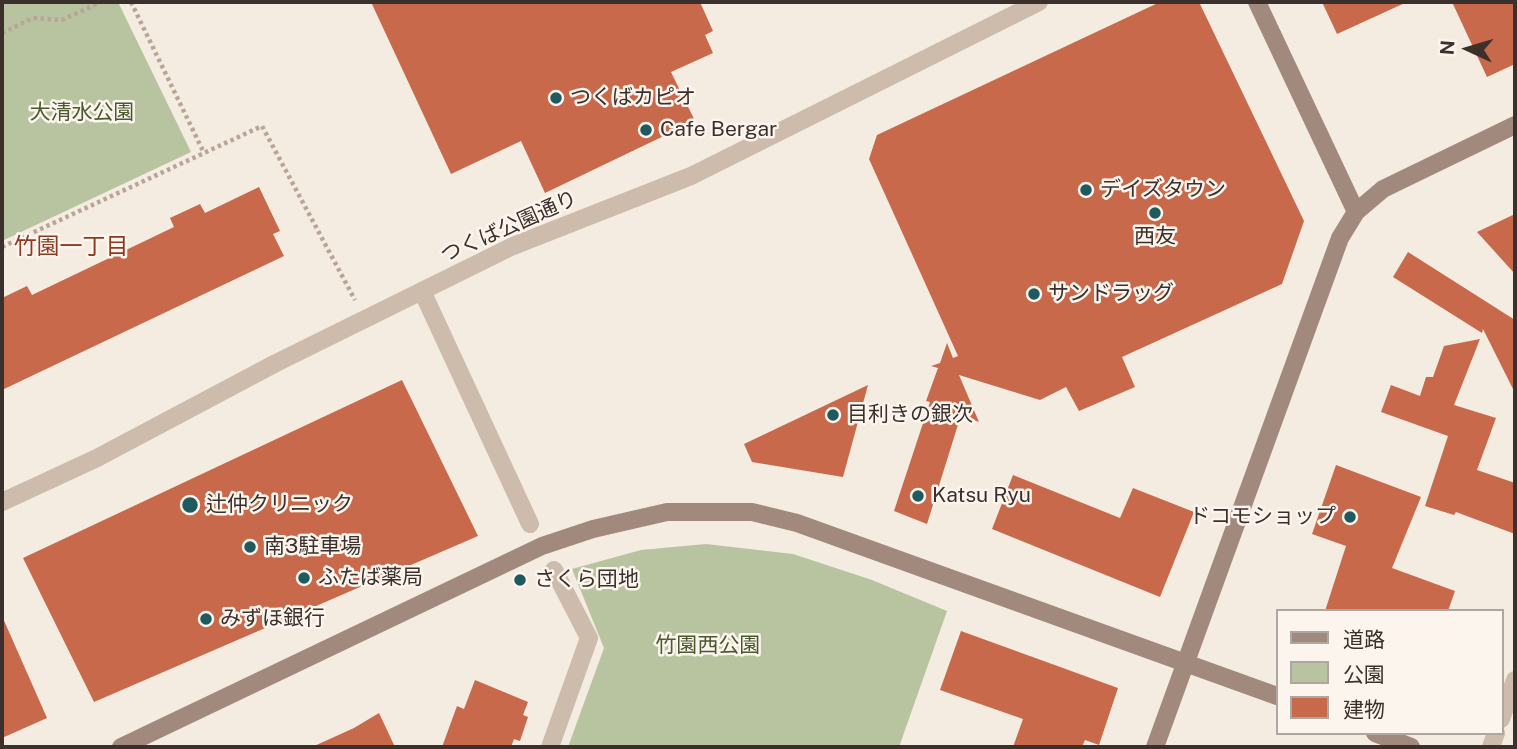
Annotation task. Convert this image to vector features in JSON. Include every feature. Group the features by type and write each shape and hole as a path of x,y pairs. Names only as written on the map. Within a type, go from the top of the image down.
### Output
{"street":[{"name":"つくば公園通り","path":"2,502 97,458 513,246 691,176 1039,2"},
{"path":"1257,2 1356,212"},
{"path":"1155,747 1333,256 1356,212 1395,182 1515,125"},
{"path":"422,291 530,524"},
{"path":"121,747 542,546 593,528 667,512 752,512 797,523 1276,696"},
{"path":"550,747 589,638 554,570"},
{"path":"1503,713 1515,680"},
{"path":"1379,735 1411,747"}],"path":[{"path":"2,33 33,18 62,20 101,2"},
{"path":"131,2 204,153"},
{"path":"2,247 262,126 366,319"}],"green space":[{"name":"大清水公園","path":"2,2 118,2 191,152 2,241"},
{"name":"竹園西公園","path":"706,544 793,554 872,580 947,611 899,747 568,747 604,648 572,569 641,550"}],"building":[{"path":"371,2 700,2 713,31 705,35 713,53 671,72 695,121 545,193 521,141 451,174"},
{"name":"デイズタウン","path":"1160,2 1200,4 1304,221 1282,284 1122,357 1135,387 1079,411 1066,387 1040,400 959,375 979,422 961,415 927,524 894,511 930,402 926,401 938,368 931,366 940,363 947,343 953,358 958,356 869,159 877,135"},
{"path":"1322,2 1407,2 1337,34"},
{"path":"1452,2 1515,2 1515,64 1487,77"},
{"path":"259,187 280,231 273,234 284,256 2,390 2,298 27,286 32,295 174,227 170,218 200,204 205,213"},
{"path":"1515,214 1515,274 1477,232"},
{"path":"1408,252 1515,320 1515,393 1483,329 1482,333 1393,277"},
{"path":"1480,339 1454,405 1496,418 1477,470 1515,483 1515,534 1456,512 1454,515 1425,506 1448,436 1381,412 1391,385 1420,396 1426,377 1433,377 1444,346"},
{"name":"南3駐車場","path":"402,380 478,536 94,702 23,558"},
{"name":"目利きの銀次","path":"868,385 843,477 752,462 744,444"},
{"path":"1336,465 1421,497 1392,568 1455,591 1449,609 1326,609 1346,546 1312,534"},
{"path":"1013,475 1120,518 1133,488 1194,512 1160,597 992,529"},
{"path":"2,616 47,718 2,738"},
{"path":"961,631 1118,688 1099,745 1085,740 1082,747 1013,747 1023,719 940,690"},
{"path":"475,680 528,702 523,715 528,717 520,741 514,739 511,747 442,747 457,706 464,709"},
{"path":"379,713 395,747 312,747 354,728"}],"place":[{"name":"つくばカピオ","path":"556,98"},
{"name":"Cafe Bergar","path":"646,130"},
{"name":"デイズタウン","path":"1086,190"},
{"name":"西友","path":"1155,213"},
{"name":"サンドラッグ","path":"1034,294"},
{"name":"目利きの銀次","path":"833,415"},
{"name":"Katsu Ryu","path":"918,496"},
{"name":"辻仲クリニック","path":"190,505"},
{"name":"ドコモショップ","path":"1350,517"},
{"name":"南3駐車場","path":"250,547"},
{"name":"ふたば薬局","path":"304,578"},
{"name":"さくら団地","path":"520,580"},
{"name":"みずほ銀行","path":"206,619"}],"district":[{"name":"竹園一丁目","path":"71,247"}]}
